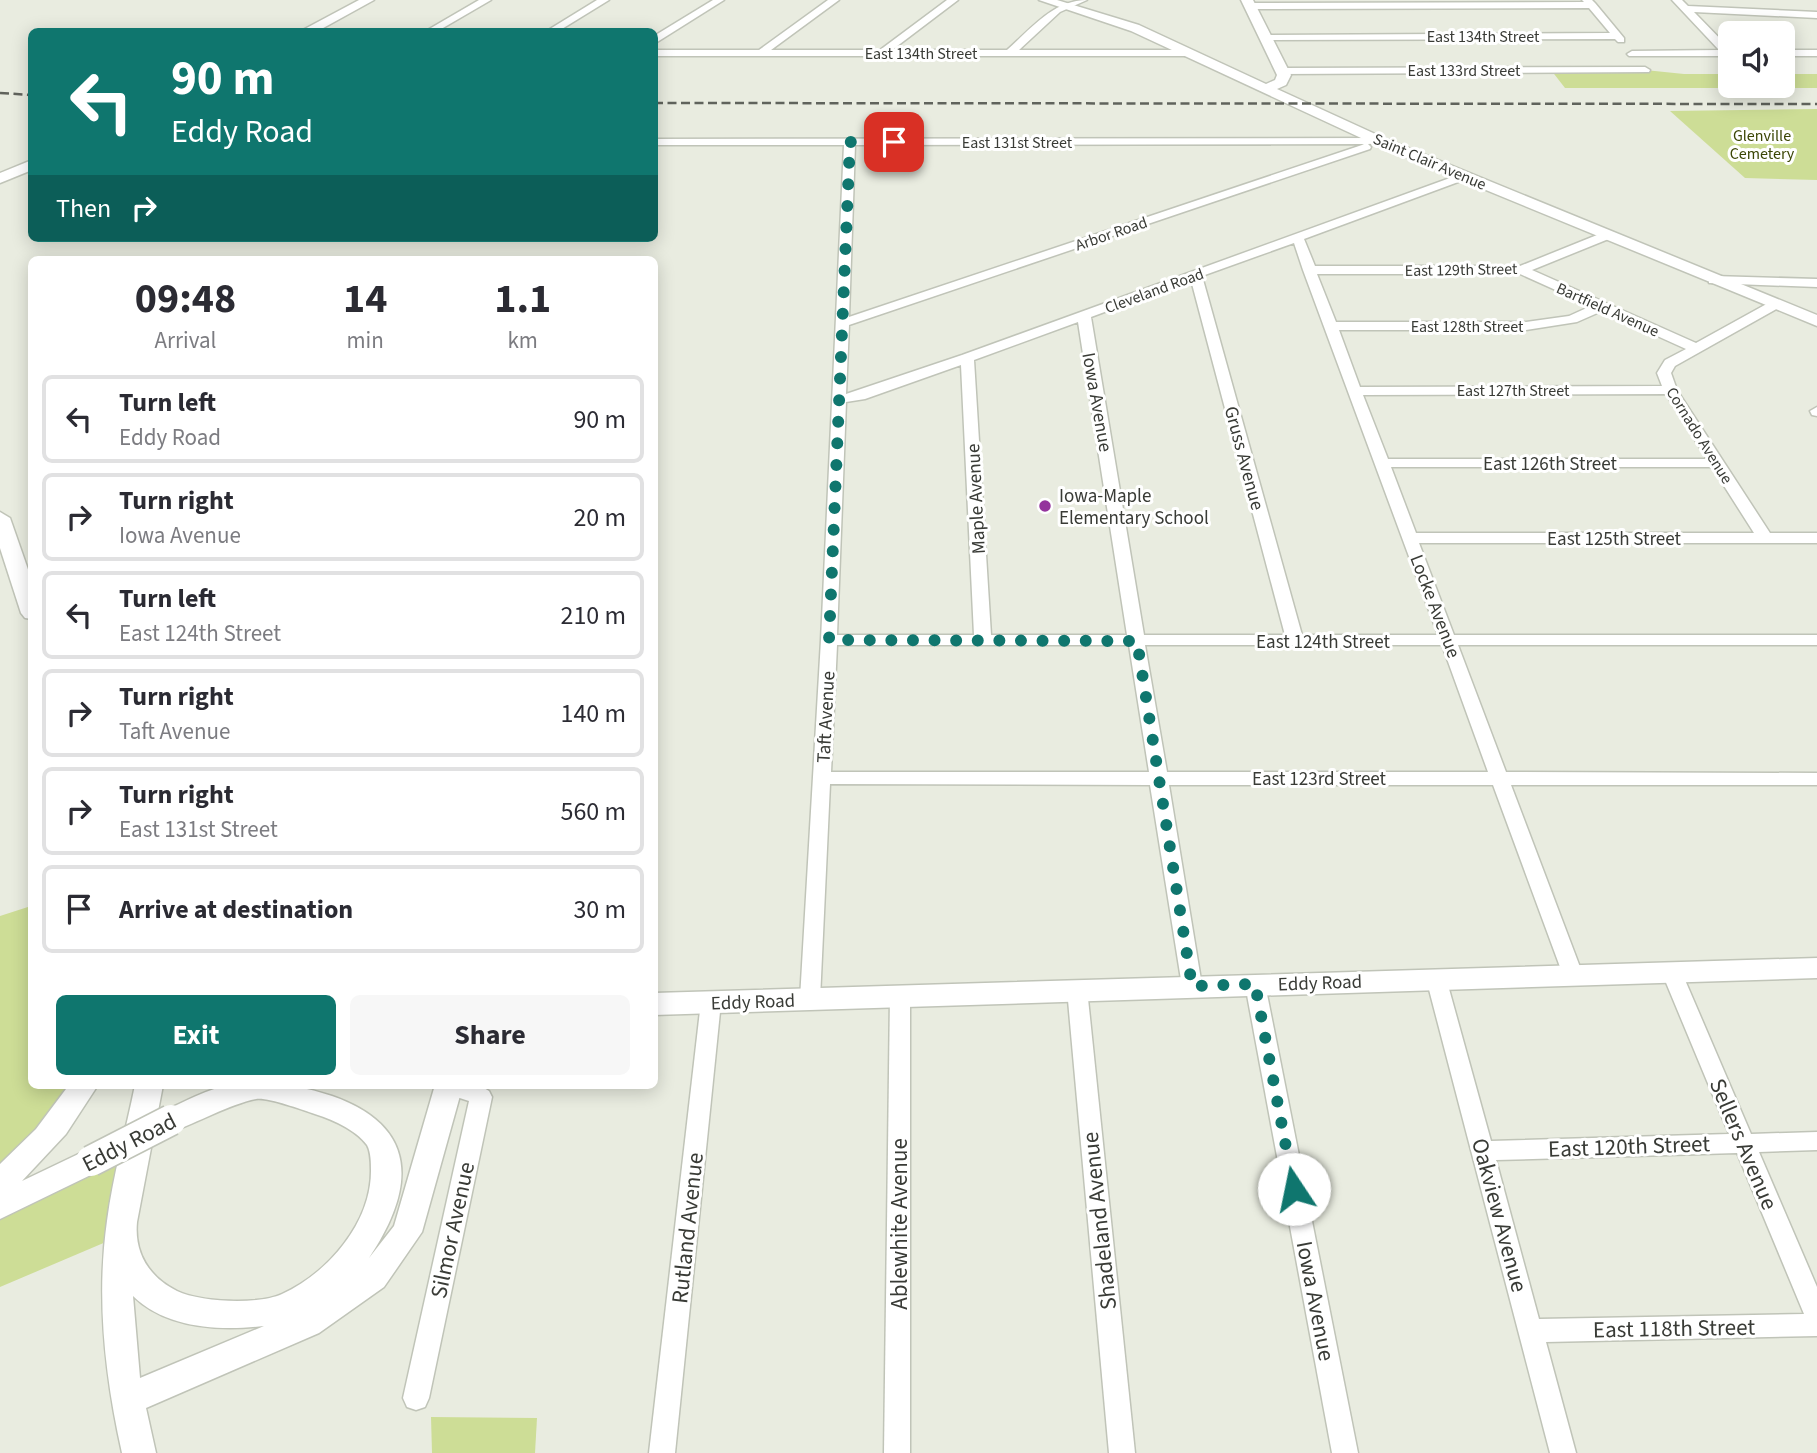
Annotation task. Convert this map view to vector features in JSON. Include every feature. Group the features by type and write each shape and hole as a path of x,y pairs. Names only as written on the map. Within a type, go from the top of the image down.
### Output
{"street":[{"path":"313,28 368,0"},
{"path":"435,28 486,0"},
{"path":"556,28 604,0"},
{"path":"658,38 719,0"},
{"path":"761,53 834,0"},
{"path":"882,53 953,0"},
{"name":"Saint Clair Avenue","path":"1045,0 1135,28 1379,141 1817,321"},
{"path":"1010,53 1057,10 1082,0"},
{"path":"1677,0 1718,42"},
{"path":"1770,0 1784,13"},
{"path":"1267,88 1284,78 1248,3 1590,3 1632,54 1718,54"},
{"path":"1686,9 1817,15"},
{"name":"East 134th Street","path":"1265,37 1617,36"},
{"name":"East 134th Street","path":"658,53 1188,53"},
{"path":"1795,53 1817,53"},
{"name":"East 133rd Street","path":"1282,71 1645,70 1632,54"},
{"name":"East 131st Street","path":"658,142 1379,141"},
{"name":"Arbor Road","path":"843,323 1283,176 1379,141"},
{"name":"Taft Avenue","path":"810,999 829,640 850,142"},
{"path":"0,179 28,166"},
{"name":"Cleveland Road","path":"840,399 860,396 967,358 1465,176"},
{"name":"East 129th Street","path":"1309,270 1522,270 1607,235"},
{"name":"Locke Avenue","path":"1298,238 1573,975"},
{"name":"Bartfield Avenue","path":"1522,270 1695,348"},
{"name":"Gruss Avenue","path":"1196,275 1295,641"},
{"path":"1713,280 1817,283"},
{"name":"Cornado Avenue","path":"1765,538 1670,390 1664,373 1670,363 1776,304"},
{"name":"East 128th Street","path":"1331,327 1538,326 1572,319 1600,307"},
{"name":"Iowa Avenue","path":"1084,316 1192,986"},
{"name":"Maple Avenue","path":"967,358 984,640"},
{"name":"East 127th Street","path":"1356,391 1670,390"},
{"name":"East 126th Street","path":"1382,463 1717,463"},
{"path":"0,518 28,601"},
{"name":"East 125th Street","path":"1411,538 1817,538"},
{"name":"East 124th Street","path":"829,640 1817,640"},
{"name":"East 123rd Street","path":"822,778 1817,779"},
{"name":"Eddy Road","path":"658,1004 1817,968"},
{"name":"Sellers Avenue","path":"1672,973 1817,1315"},
{"name":"Oakview Avenue","path":"1436,978 1563,1453"},
{"name":"Iowa Avenue","path":"1255,984 1345,1453"},
{"name":"Shadeland Avenue","path":"1077,989 1122,1453"},
{"name":"Ablewhite Avenue","path":"897,1453 900,996"},
{"name":"Rutland Avenue","path":"662,1453 711,1002"},
{"path":"0,1182 25,1161 63,1121 82,1089"},
{"path":"139,1453 126,1401 117,1331 120,1236 148,1089"},
{"name":"Eddy Road","path":"0,1206 171,1120 250,1089"},
{"path":"212,1363 333,1276 359,1249 378,1218 389,1186 385,1156 377,1137 346,1113 268,1089"},
{"path":"126,1401 308,1324 373,1277 407,1232 448,1089"},
{"name":"Silmor Avenue","path":"416,1398 481,1097 468,1089"},
{"name":"East 120th Street","path":"1483,1151 1817,1141"},
{"path":"120,1236 134,1275 159,1296 184,1310 230,1317 287,1308"},
{"name":"East 118th Street","path":"1532,1331 1817,1325"}],"green space":[{"path":"1551,70 1645,70 1718,74 1718,88 1565,88"},
{"path":"1795,74 1817,74 1817,88 1795,88"},
{"name":"Glenville Cemetery","path":"1817,109 1817,180 1745,178 1670,111"},
{"path":"28,907 28,1089 81,1089 0,1182 0,916"},
{"path":"139,1137 120,1236 0,1287 0,1206"},
{"path":"431,1417 537,1418 535,1453 432,1453"}],"railway":[{"path":"0,93 28,95"},
{"path":"658,103 1817,104"}],"place":[{"name":"Iowa-Maple Elementary School","path":"1045,506"}],"route":[{"path":"894,142 850,142 829,640 1137,641 1192,986 1255,984 1294,1189"}]}
